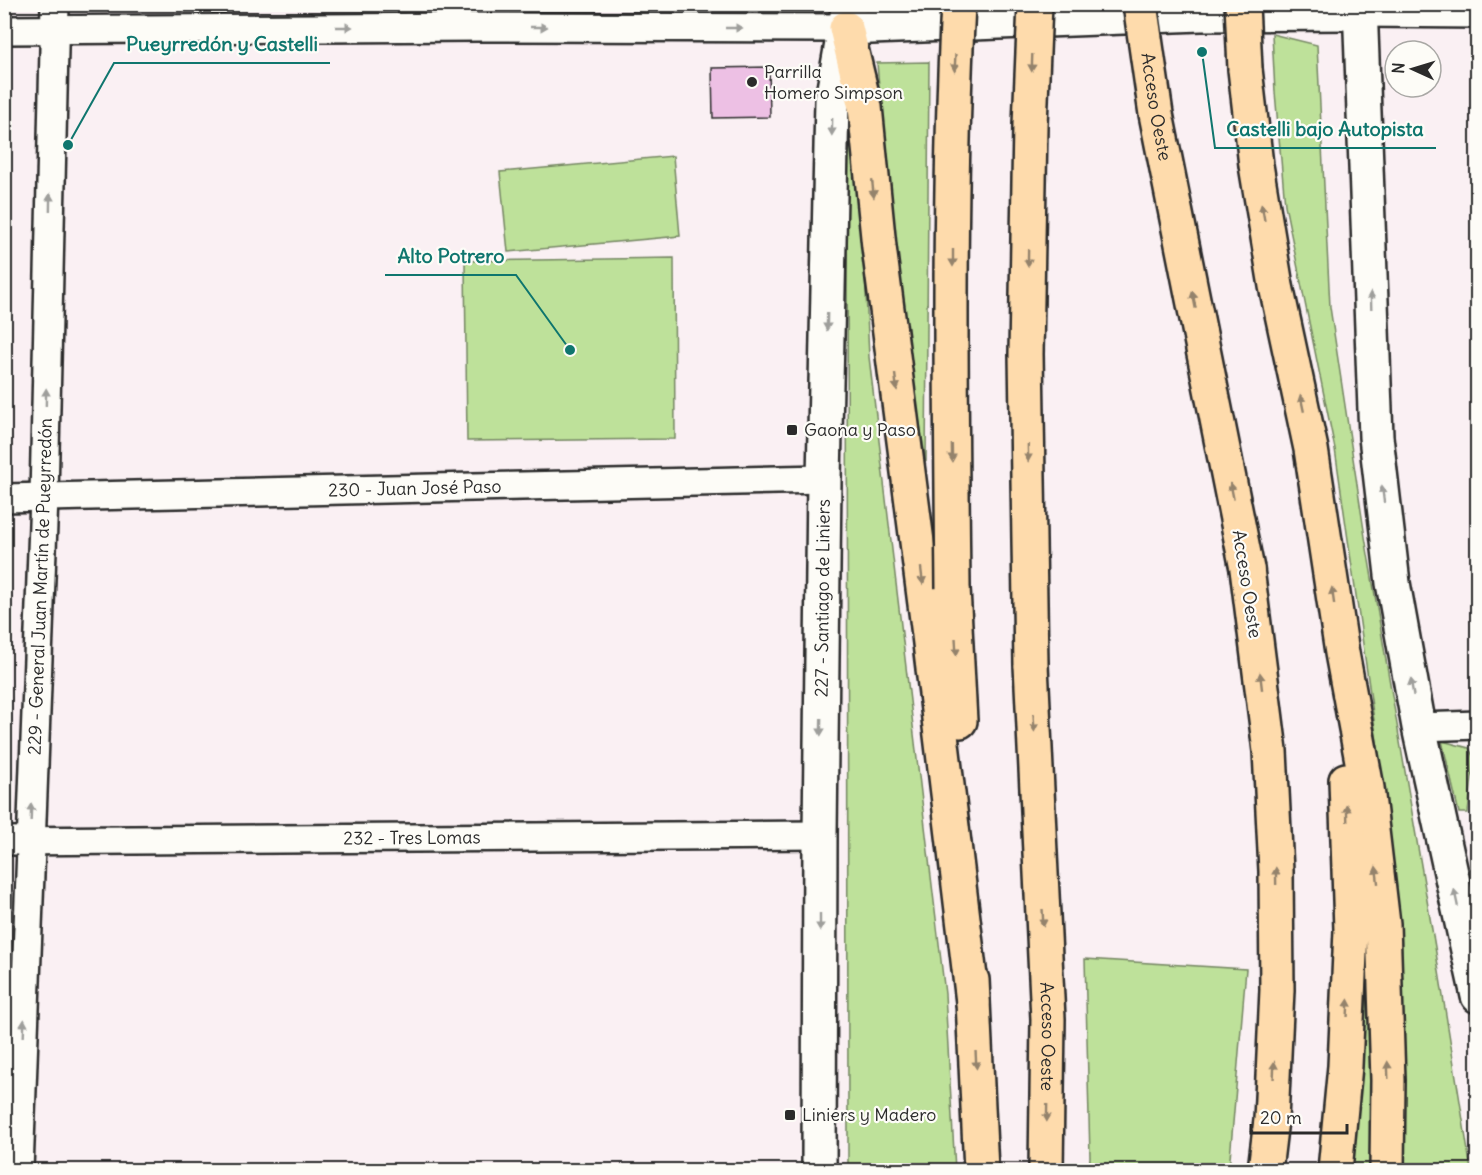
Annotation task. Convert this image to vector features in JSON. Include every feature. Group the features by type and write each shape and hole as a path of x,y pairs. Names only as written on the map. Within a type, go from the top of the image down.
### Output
{"highway":[{"path":"958,4 954,88 953,588 981,1170"},
{"name":"Acceso Oeste","path":"1035,4 1030,125 1026,354 1031,665 1048,1019 1046,1170"},
{"name":"Acceso Oeste","path":"1140,4 1156,114 1247,569 1270,751 1276,871 1277,990 1271,1120 1265,1170"},
{"path":"1242,4 1245,69 1259,187 1276,286 1311,449 1342,653 1366,788 1383,924 1388,1080 1387,1170"},
{"path":"847,16 865,107 879,247 931,647 973,1002"},
{"path":"1335,1170 1345,1066 1351,930 1342,653"}],"main road":[{"path":"847,16 1201,14 1360,9 1376,437 1393,584 1419,727 1478,996"},
{"name":"227 - Santiago de Liniers","path":"819,1170 824,479 832,100 847,16"}],"street":[{"path":"1360,9 1478,14"},
{"path":"4,30 55,17 847,16"},
{"name":"229 - General Juan Martín de Pueyrredón","path":"19,1170 17,841 44,497 55,17"},
{"name":"230 - Juan José Paso","path":"4,498 824,479"},
{"path":"1419,727 1478,725"},
{"name":"232 - Tres Lomas","path":"17,841 820,835"}],"green space":[{"path":"1272,34 1317,45 1330,307 1365,537 1471,1170 1401,1170 1385,797 1335,449 1285,205"},
{"path":"929,62 926,462 894,263 877,63"},
{"path":"847,117 858,120 869,357 945,994 955,1170 848,1170"},
{"path":"673,156 680,236 508,252 500,172"},
{"path":"674,258 675,439 467,441 465,261"},
{"path":"1442,741 1469,748 1474,758 1468,813 1459,813"},
{"path":"1371,925 1377,1170 1350,1170"},
{"path":"1085,959 1246,969 1229,1170 1089,1170"}],"building":[{"path":"769,67 770,117 713,118 712,68"}],"place":[{"name":"Castelli bajo Autopista","path":"1202,52"},
{"name":"Parrilla Homero Simpson","path":"752,82"},
{"name":"Pueyrredón y Castelli","path":"68,145"},
{"name":"Alto Potrero","path":"570,350"},
{"name":"Gaona y Paso","path":"792,430"},
{"name":"Liniers y Madero","path":"790,1115"}]}
